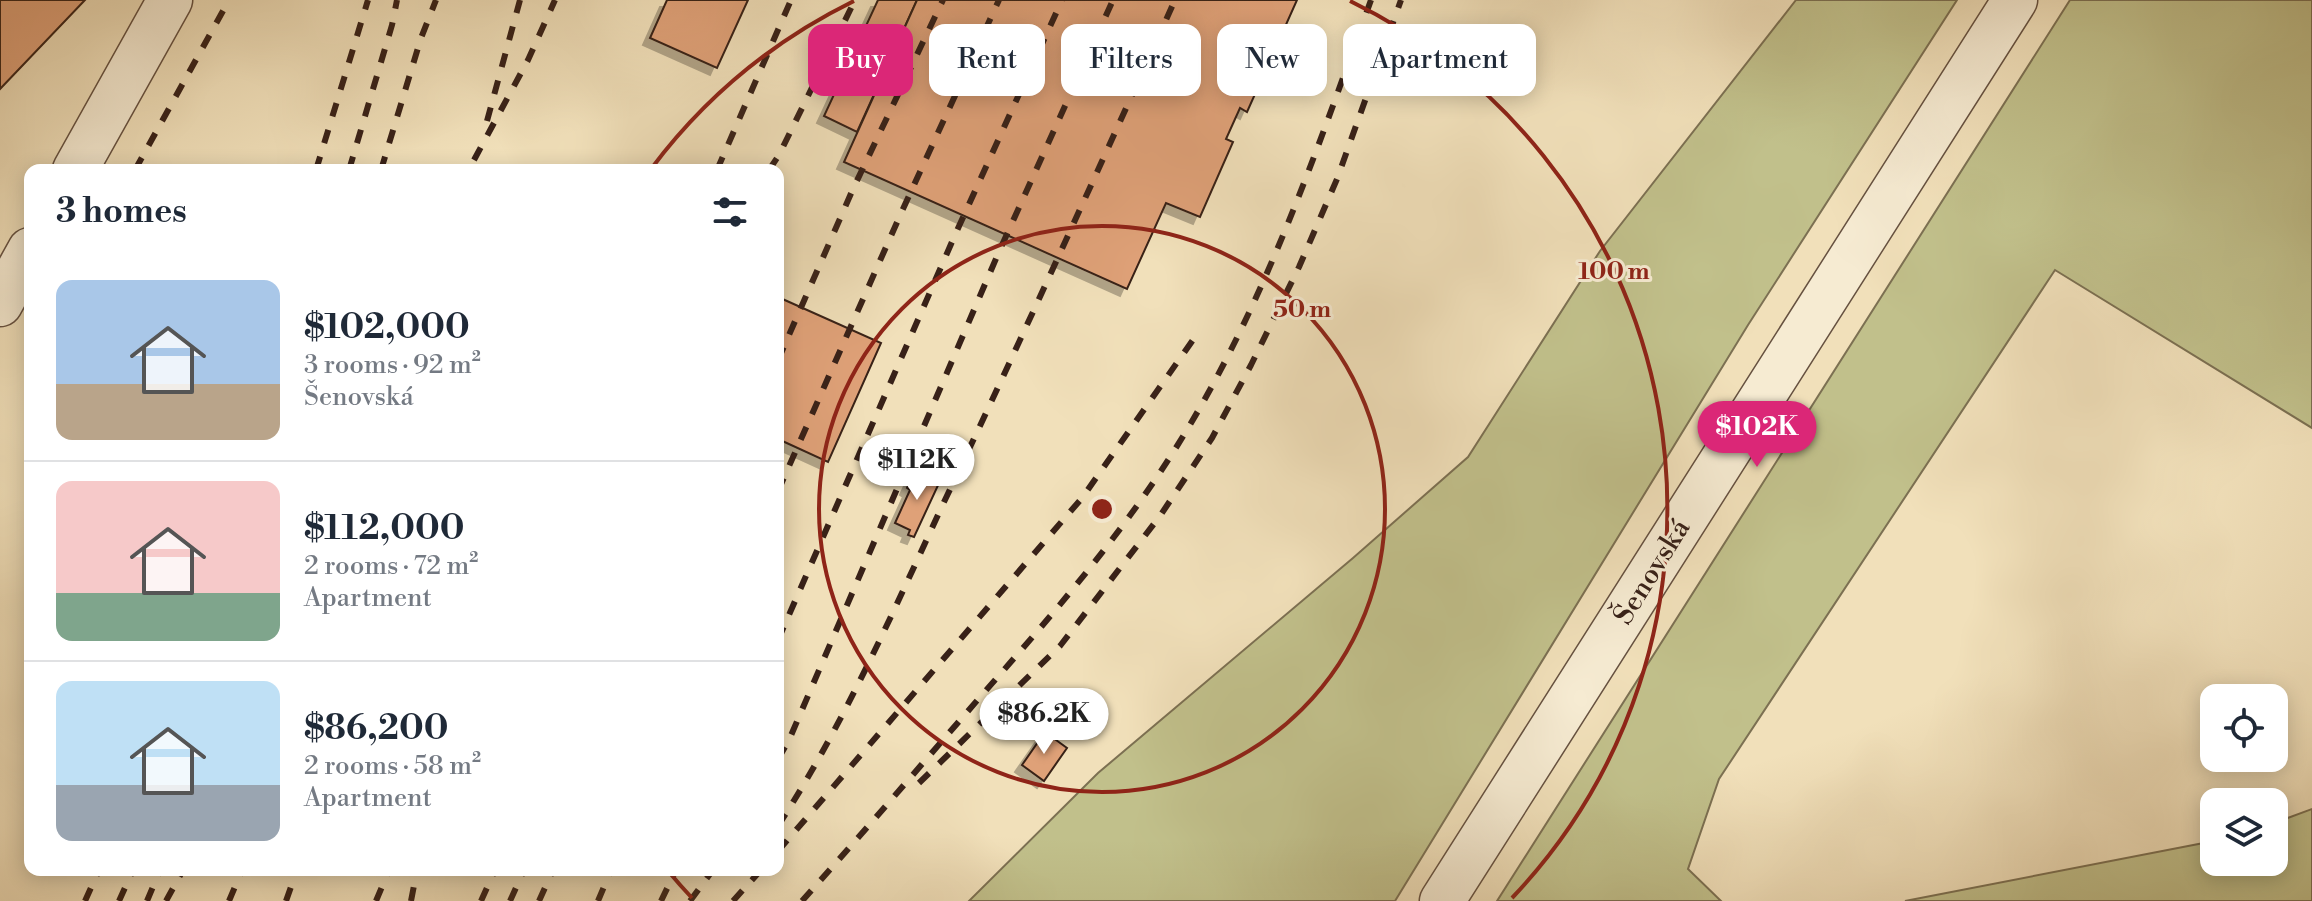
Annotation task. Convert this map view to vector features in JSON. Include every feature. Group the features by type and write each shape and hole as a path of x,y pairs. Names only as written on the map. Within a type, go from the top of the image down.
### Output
{"street":[{"path":"78,164 170,0"},
{"name":"Šenovská","path":"1442,901 2015,0"},
{"path":"0,304 24,261"}],"shaded area":[{"path":"1796,0 1957,0 1748,325 1395,901 969,901 1098,773 1468,457 1600,251"},
{"path":"2070,0 2312,0 2312,428 2055,270 1719,779 1688,869 1721,901 1497,901"},
{"path":"2312,809 2312,901 1905,901 2200,844 2200,876 2288,876 2288,818"}],"building":[{"path":"0,0 85,0 0,89"},
{"path":"667,0 748,0 717,68 650,38"},
{"path":"878,0 917,0 906,24 867,24"},
{"path":"917,0 1297,0 1286,24 1217,24 1217,96 1254,96 1247,112 1240,108 1226,139 1233,142 1200,217 1166,203 1127,289 844,162 874,96 913,96 913,24 906,24"},
{"path":"833,96 873,96 857,132 824,116"},
{"path":"784,300 881,343 828,462 784,442"},
{"path":"918,472 940,481 914,537 908,535 910,530 895,523 910,490 907,488"},
{"path":"1045,732 1067,748 1044,781 1022,765"}],"railway":[{"path":"138,164 229,0"},
{"path":"318,164 368,0"},
{"path":"351,164 397,0"},
{"path":"383,164 421,38 436,0"},
{"path":"487,121 520,0"},
{"path":"474,160 528,60 555,0"},
{"path":"720,164 791,0"},
{"path":"773,164 855,0"},
{"path":"784,346 853,189 943,0"},
{"path":"784,477 999,0"},
{"path":"784,626 955,235 1062,0"},
{"path":"784,749 998,254 1113,0"},
{"path":"784,816 825,748 886,626 1175,0"},
{"path":"802,901 1063,601 1115,536 1163,468 1214,382 1266,275 1371,0"},
{"path":"919,783 1060,646 1160,516 1212,438 1299,267 1337,179 1401,0"},
{"path":"784,844 1082,498 1195,337"},
{"path":"85,901 96,876"},
{"path":"119,901 130,876"},
{"path":"147,901 157,876"},
{"path":"166,901 180,876"},
{"path":"229,901 239,876"},
{"path":"286,901 295,876"},
{"path":"376,901 386,876"},
{"path":"411,901 416,876"},
{"path":"481,901 492,876"},
{"path":"510,901 521,876"},
{"path":"539,901 550,876"},
{"path":"598,901 608,876"},
{"path":"661,901 673,876"},
{"path":"690,901 709,876"},
{"path":"733,901 756,876"}]}
